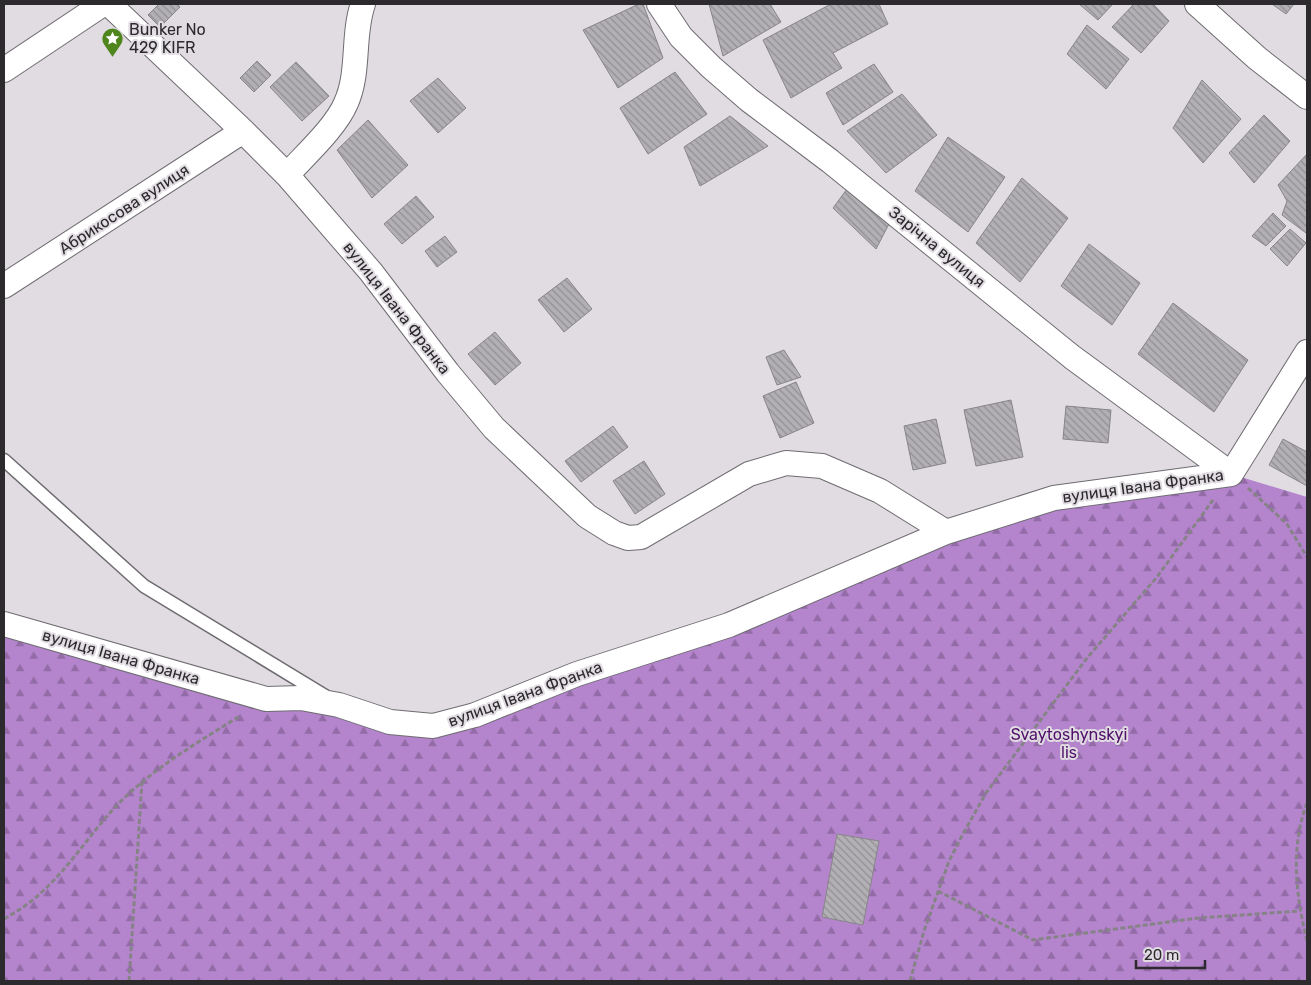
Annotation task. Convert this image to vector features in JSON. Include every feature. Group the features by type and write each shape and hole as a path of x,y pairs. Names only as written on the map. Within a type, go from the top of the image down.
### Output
{"street":[{"path":"4,70 103,4"},
{"name":"вулиця Івана Франка","path":"109,4 287,175 371,272 448,373 494,428 587,516 614,533 628,538 641,537 749,474 786,464 822,466 855,480 880,491 946,532"},
{"path":"287,175 338,117 346,103 352,84 358,25 363,4"},
{"name":"Зарічна вулиця","path":"658,4 681,37 711,67 749,100 830,161 1072,356 1231,474"},
{"path":"1197,4 1257,58 1307,97"},
{"name":"Абрикосова вулиця","path":"4,286 243,131"},
{"name":"вулиця Івана Франка","path":"4,624 266,699 301,698 339,705 390,722 433,726 475,715 577,674 728,625 946,532 1054,498 1231,474 1307,352"}],"lane":[{"path":"4,460 144,586 339,705"}],"path":[{"path":"910,981 924,930 938,891 964,832 986,793 1087,658 1157,576 1231,474 1287,524 1307,557"},
{"path":"4,919 21,909 43,891 65,868 100,824 142,781 201,740 266,699"},
{"path":"129,981 142,781"},
{"path":"1307,803 1298,836 1296,864 1300,911 1307,941"},
{"path":"938,891 1034,940 1198,918 1300,911"}],"green space":[{"name":"Svaytoshynskyi lis","path":"1231,474 1307,497 1307,981 4,981 4,624 266,699 433,726 946,532"}],"building":[{"path":"159,4 177,4 180,7 160,27 148,15"},
{"path":"639,4 643,4 663,58 618,88 583,30"},
{"path":"709,4 770,4 781,22 723,56"},
{"path":"831,4 879,4 888,24 833,53 842,68 791,98 763,40"},
{"path":"1079,4 1113,4 1098,20"},
{"path":"1134,4 1153,4 1169,21 1141,53 1112,27"},
{"path":"1272,4 1294,4 1286,14"},
{"path":"1087,25 1129,59 1106,89 1067,54"},
{"path":"257,61 271,75 254,92 240,78"},
{"path":"296,62 329,96 302,121 270,87"},
{"path":"874,64 893,92 843,125 826,93"},
{"path":"675,72 707,114 648,154 620,108"},
{"path":"438,78 466,108 438,133 410,101"},
{"path":"1202,80 1241,119 1203,163 1173,128"},
{"path":"902,94 937,135 886,173 847,131"},
{"path":"1264,115 1290,141 1254,183 1229,153"},
{"path":"730,116 768,146 700,186 684,147"},
{"path":"368,120 408,165 372,198 337,150"},
{"path":"948,137 1005,177 968,232 915,191"},
{"path":"1307,154 1306,233 1282,215 1287,201 1278,185"},
{"path":"1022,178 1068,218 1020,282 976,243"},
{"path":"847,189 890,222 876,249 833,208"},
{"path":"416,196 434,217 402,244 384,224"},
{"path":"1273,213 1286,226 1266,246 1252,236"},
{"path":"1290,229 1306,243 1287,266 1270,249"},
{"path":"445,236 457,252 437,267 425,251"},
{"path":"1089,244 1140,283 1112,325 1061,286"},
{"path":"567,278 592,309 564,332 538,300"},
{"path":"1173,303 1248,360 1214,412 1138,354"},
{"path":"495,332 521,363 495,385 468,354"},
{"path":"784,350 801,377 777,385 766,357"},
{"path":"796,382 814,423 780,438 763,396"},
{"path":"1011,400 1023,457 976,466 964,410"},
{"path":"1066,406 1111,410 1108,443 1063,439"},
{"path":"936,419 946,463 913,470 904,426"},
{"path":"613,426 628,447 581,482 565,461"},
{"path":"1283,439 1307,452 1307,486 1269,465"},
{"path":"644,461 665,494 635,514 613,481"},
{"path":"837,834 879,841 863,925 822,917"}],"place":[{"name":"Bunker No 429 KIFR","path":"113,57"}]}
